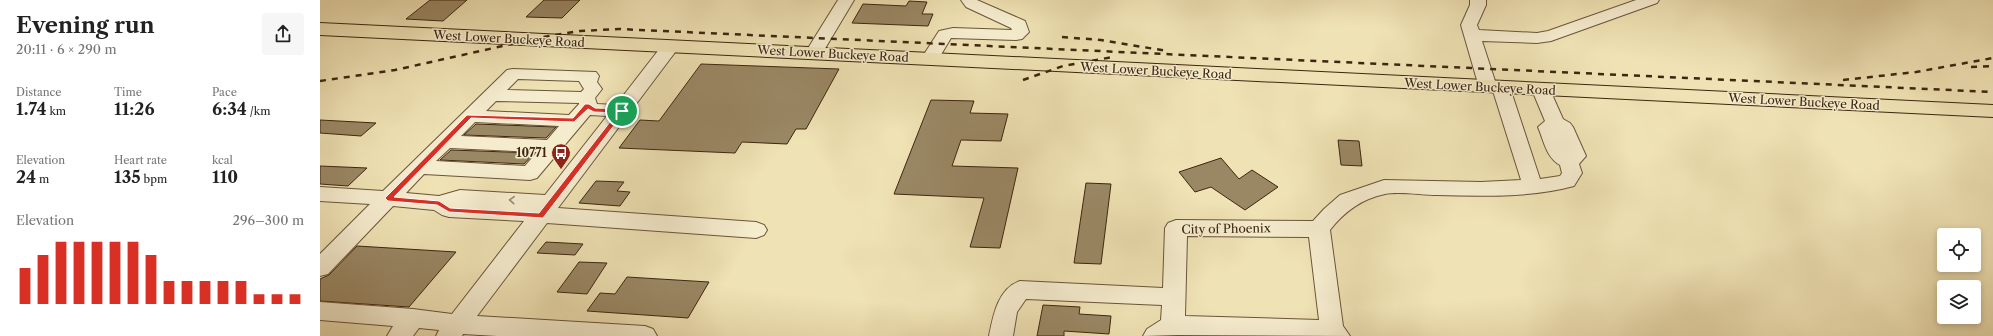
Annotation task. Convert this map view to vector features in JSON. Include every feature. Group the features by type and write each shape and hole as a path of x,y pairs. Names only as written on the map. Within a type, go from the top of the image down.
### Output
{"main road":[{"name":"West Lower Buckeye Road","path":"320,29 1993,111"}],"street":[{"path":"814,53 846,0"},
{"path":"930,59 944,35 953,33 1016,35 1020,32 1019,25 972,4 969,0"},
{"path":"1478,0 1478,4 1469,25 1495,87 1533,187"},
{"path":"1472,35 1537,38 1551,36 1651,0"},
{"path":"453,330 670,47"},
{"path":"1319,229 1331,214 1347,200 1384,187 1481,189 1533,187 1566,181 1572,173 1569,162 1559,156 1548,127 1554,123 1541,90"},
{"path":"320,268 491,95 586,102 594,110 622,111"},
{"path":"419,167 530,173 574,120 586,102"},
{"path":"469,116 574,120"},
{"path":"444,141 552,147"},
{"path":"320,194 439,203 449,210 546,209 563,216 756,230"},
{"name":"City of Phoenix","path":"1176,228 1319,229 1335,333 1164,330 1174,297 1176,228"},
{"path":"1001,336 1006,310 1020,290 1174,297"},
{"path":"320,311 406,327 530,333 645,336"}],"building":[{"path":"430,0 467,0 443,21 406,19"},
{"path":"544,0 580,0 562,18 526,17"},
{"path":"909,1 927,2 922,14 933,14 928,26 852,23 863,4 906,6"},
{"path":"701,64 839,69 806,129 796,129 787,144 742,142 735,153 619,148 640,120 659,121"},
{"path":"931,100 974,101 970,113 1008,114 1001,141 961,140 952,166 1018,168 1000,248 970,247 984,198 894,194"},
{"path":"320,120 376,123 361,136 320,133"},
{"path":"476,124 556,127 546,138 464,135"},
{"path":"1338,140 1359,141 1362,166 1341,165"},
{"path":"451,150 534,153 524,164 440,160"},
{"path":"1221,158 1239,179 1252,170 1278,187 1245,210 1211,187 1195,192 1179,172"},
{"path":"320,166 367,168 348,186 320,184"},
{"path":"596,181 624,182 617,191 630,192 620,206 579,203"},
{"path":"1086,183 1111,184 1101,264 1074,263"},
{"path":"546,242 583,244 575,255 537,253"},
{"path":"357,246 456,252 409,307 320,301 320,279 329,275"},
{"path":"579,262 607,263 587,294 557,292"},
{"path":"627,277 709,282 688,318 587,311 600,293 615,294"},
{"path":"1043,305 1080,307 1079,314 1111,316 1109,334 1064,331 1064,336 1037,336"}],"railway":[{"path":"320,81 395,70 543,37 580,31 619,29 1993,92"},
{"path":"1062,37 1101,40 1167,51"},
{"path":"1023,80 1063,66 1113,57"},
{"path":"1843,80 1916,72 1993,58"},
{"path":"1971,67 1993,66"}],"place":[{"name":"10771","path":"561,170"}],"route":[{"path":"587,106 594,110 622,111 541,216 449,210 439,203 388,198 469,116 574,120 587,106"}]}
